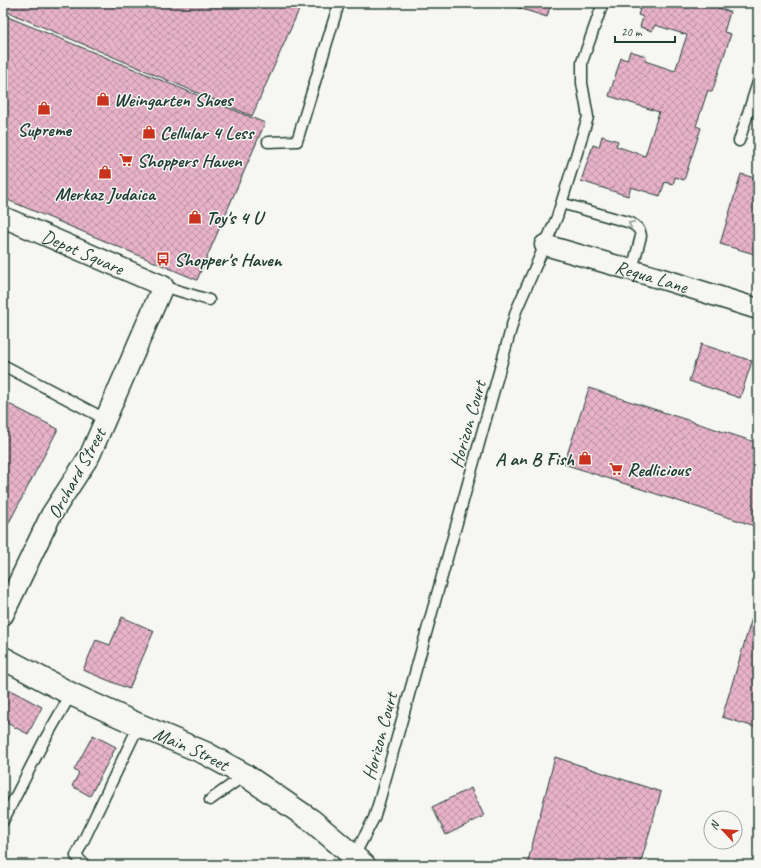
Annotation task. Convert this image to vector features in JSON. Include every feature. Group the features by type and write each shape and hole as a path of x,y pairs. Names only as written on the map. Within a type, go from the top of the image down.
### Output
{"main road":[{"name":"Main Street","path":"3,656 71,694 138,725 205,753 245,776 311,820 359,860"}],"street":[{"name":"Depot Square","path":"3,217 163,286"},
{"name":"Requa Lane","path":"545,245 758,309"},
{"name":"Orchard Street","path":"3,615 51,516 90,455 163,286"}],"lane":[{"path":"268,142 297,141 339,3"},
{"name":"Horizon Court","path":"359,860 374,818 516,311 557,217 588,117 582,83 582,62 603,3"},
{"path":"740,141 758,82"},
{"path":"561,203 631,223 638,228 641,236 632,270"},
{"path":"163,286 209,300"},
{"path":"3,365 106,419"},
{"path":"3,821 44,741 71,694"},
{"path":"85,865 76,856 138,725"},
{"path":"210,800 245,776"}],"building":[{"path":"3,3 302,3 252,116 3,10"},
{"path":"503,3 551,3 547,17"},
{"path":"642,3 714,3 713,6 730,12 724,32 731,34 712,92 708,90 696,126 701,128 684,180 675,177 673,185 665,182 660,196 631,187 628,196 581,181 593,145 599,147 602,136 618,141 616,146 645,156 659,112 609,96 621,58 627,60 630,51 646,56 645,61 675,71 687,35 655,25 652,31 640,27 643,17 638,15"},
{"name":"Shoppers Haven","path":"3,15 265,123 197,280 3,198"},
{"path":"741,174 758,179 758,255 720,244"},
{"path":"701,344 752,361 740,398 689,381"},
{"path":"589,388 758,443 758,527 564,464"},
{"path":"3,401 58,429 3,534"},
{"path":"755,608 758,609 758,728 722,717"},
{"path":"122,617 154,631 129,689 83,670 96,640 110,645"},
{"path":"10,690 42,707 28,734 3,721 3,703"},
{"path":"93,735 116,747 90,796 72,786 79,773 74,770"},
{"path":"555,757 661,792 640,865 527,865"},
{"path":"471,788 484,816 446,835 432,807"}],"place":[{"name":"Weingarten Shoes","path":"103,99"},
{"name":"Supreme","path":"44,108"},
{"name":"Cellular 4 Less","path":"149,132"},
{"name":"Shoppers Haven","path":"126,160"},
{"name":"Merkaz Judaica","path":"105,172"},
{"name":"Toy's 4 U","path":"195,217"},
{"name":"Shopper's Haven","path":"163,259"},
{"name":"A an B Fish","path":"585,458"},
{"name":"Redlicious","path":"616,469"}]}
